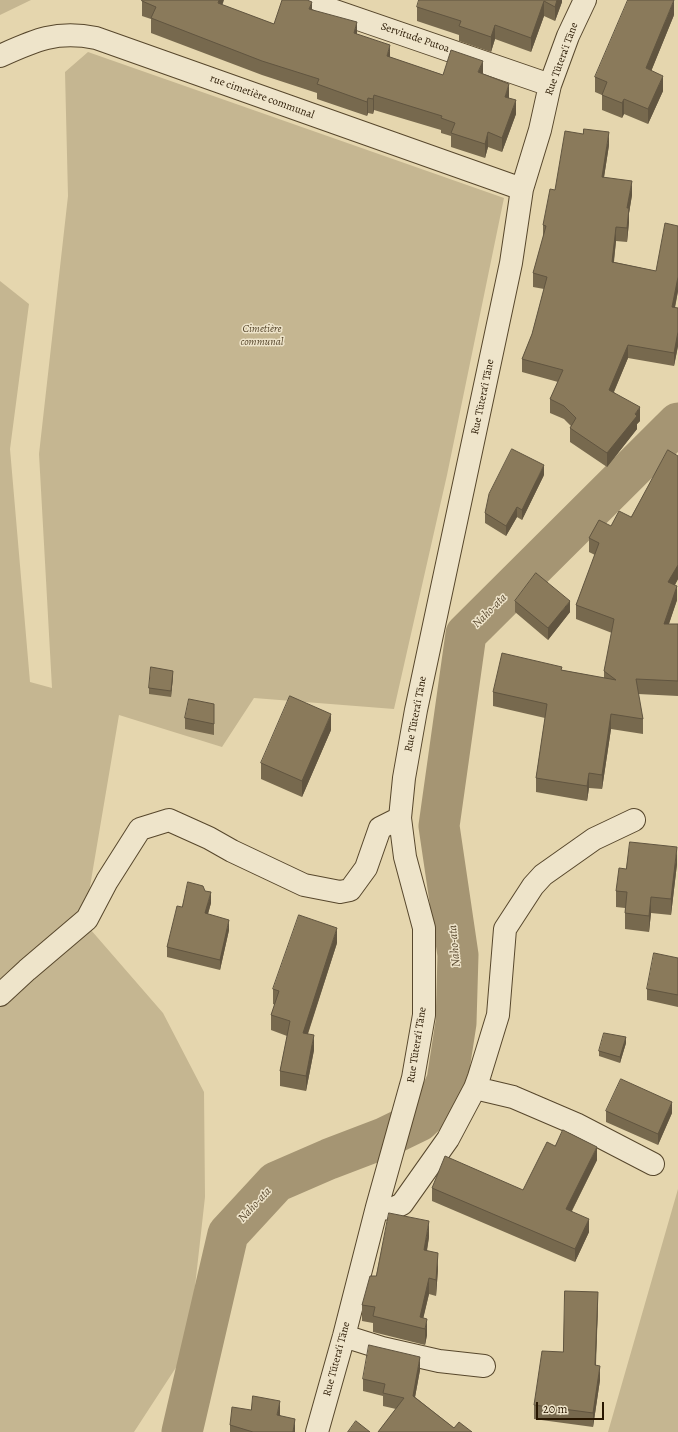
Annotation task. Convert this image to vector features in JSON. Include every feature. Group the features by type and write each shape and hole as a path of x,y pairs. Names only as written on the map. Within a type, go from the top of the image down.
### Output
{"street":[{"name":"Servitude Putoa","path":"303,0 550,85"},
{"name":"Rue Tūtera'i Tāne","path":"317,1432 413,1078 424,1015 424,928 405,857 400,818 404,778 416,710 511,263 522,189 540,130 550,85 568,36 585,0"},
{"name":"rue cimetière communal","path":"0,56 22,46 50,37 72,35 96,38 522,189"},
{"path":"0,995 87,919 107,881 140,829 169,820 210,838 232,851 304,885 340,892 350,890 366,868 380,828 400,818"},
{"path":"377,1207 392,1209 402,1204 448,1139 475,1088 498,1015 505,929 533,886 543,875 594,839 634,820"},
{"path":"475,1088 512,1097 527,1103 576,1124 654,1164"},
{"path":"344,1336 382,1348 439,1361 484,1366"}],"green space":[{"path":"0,0 31,0 0,15"},
{"name":"Cimetière communal","path":"88,52 504,198 447,475 394,709 254,698 222,747 119,715 84,922 163,1013 204,1092 205,1197 188,1349 134,1432 0,1432 0,281 29,304 10,449 30,682 52,688 39,454 68,196 65,72"},
{"path":"678,1189 678,1432 608,1432"}],"building":[{"path":"142,0 219,0 218,3 274,24 282,0 307,0 312,2 309,9 357,22 354,33 390,45 387,56 443,75 451,50 483,61 478,72 509,84 505,97 516,100 502,138 488,132 485,144 451,133 455,123 441,118 442,116 374,95 373,99 368,98 367,102 317,84 319,79 262,61 151,18 156,7"},
{"path":"419,0 557,0 555,7 544,1 531,38 495,25 491,37 459,26 461,21 417,7"},
{"path":"628,0 674,0 646,68 663,76 648,109 624,99 622,103 602,95 607,82 595,77"},
{"path":"584,129 609,132 602,177 632,181 627,208 629,208 627,228 616,227 612,262 656,271 665,223 678,226 678,277 672,307 678,308 678,332 674,353 628,345 609,390 640,407 635,414 637,416 607,453 570,428 576,418 564,406 550,399 563,370 522,359 532,334 547,277 533,273 546,226 543,225 550,189 555,190 565,131 583,134"},
{"path":"512,449 544,465 522,510 517,507 506,526 485,513 489,494"},
{"path":"668,450 678,456 678,565 668,582 677,586 664,624 678,624 678,681 636,679 643,719 611,714 602,775 589,773 587,786 536,778 547,704 493,692 502,653 562,667 561,670 616,680 604,671 614,619 576,605 599,543 589,538 599,520 611,526 619,511 631,517"},
{"path":"536,573 570,601 548,628 515,601"},
{"path":"151,667 173,671 171,691 149,688"},
{"path":"290,696 331,714 302,781 261,763"},
{"path":"189,699 214,704 214,724 185,718"},
{"path":"630,842 677,847 671,899 651,897 649,916 625,913 627,892 616,891 619,868 626,869"},
{"path":"188,882 203,886 205,891 211,892 205,913 229,920 220,960 167,947 177,906 182,907"},
{"path":"299,915 337,928 303,1033 314,1035 306,1076 280,1071 290,1021 271,1015 279,991 273,989"},
{"path":"654,953 678,958 678,995 647,989"},
{"path":"604,1033 626,1037 620,1057 599,1051"},
{"path":"621,1079 672,1102 658,1134 606,1111"},
{"path":"563,1130 597,1147 566,1209 589,1219 575,1249 432,1188 445,1156 523,1190 547,1142 555,1146"},
{"path":"389,1213 429,1221 424,1250 438,1253 436,1280 429,1278 420,1317 427,1319 425,1329 373,1316 375,1307 362,1305 370,1276 376,1276"},
{"path":"565,1291 598,1292 595,1365 600,1366 593,1413 534,1405 542,1351 563,1352"},
{"path":"369,1345 420,1357 413,1396 454,1428 459,1422 472,1432 378,1432 404,1398 383,1393 385,1384 363,1379"},
{"path":"253,1396 280,1401 277,1415 295,1419 293,1432 253,1432 230,1425 232,1407 251,1410"},
{"path":"356,1421 370,1432 348,1432"}],"waterway":[{"name":"Naho-ata","path":"182,1432 228,1234 276,1182 329,1159 384,1138 419,1121 436,1105 447,1081 456,1023 458,955 439,826 466,634 678,423"}]}
